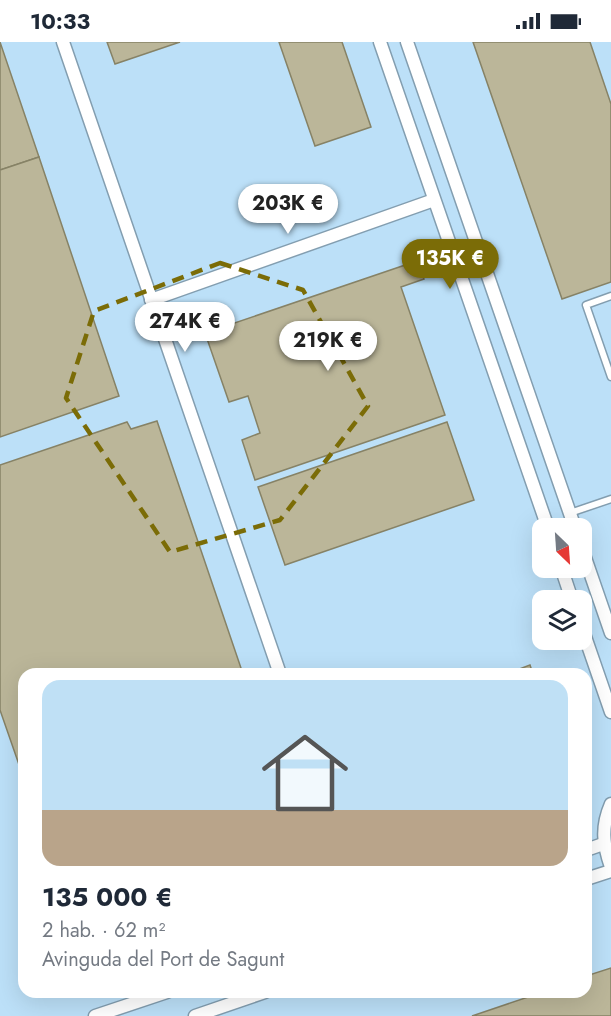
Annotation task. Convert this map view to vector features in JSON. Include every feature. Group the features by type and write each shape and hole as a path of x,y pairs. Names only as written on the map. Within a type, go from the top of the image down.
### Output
{"street":[{"path":"63,42 278,668"},
{"path":"380,42 545,518"},
{"path":"406,42 572,518"},
{"path":"151,300 434,200"},
{"path":"592,578 611,633"},
{"path":"590,650 611,711"},
{"path":"592,877 611,869 603,844 605,818 611,804"},
{"path":"592,848 603,844"},
{"path":"95,1016 149,998"},
{"path":"195,1016 248,998"}],"lane":[{"path":"611,296 586,305 611,378"},
{"path":"570,513 611,499"}],"highlighted area":[{"path":"220,263 303,290 368,406 280,520 170,552 66,398 94,311"}],"shaded area":[{"path":"0,42 611,42 611,1016 0,1016"}],"building":[{"path":"0,42 39,157 0,170"},
{"path":"107,42 180,42 115,64"},
{"path":"279,42 342,42 371,127 315,146"},
{"path":"473,42 590,42 611,104 611,282 562,299"},
{"path":"39,157 119,396 0,437 0,170"},
{"path":"417,261 424,279 401,287 445,415 255,480 242,440 260,433 248,396 229,402 205,333"},
{"path":"157,421 241,668 18,668 18,762 0,710 0,465 127,422 131,429"},
{"path":"447,422 474,500 285,565 258,487"},
{"path":"611,968 611,1016 472,1016 525,998 592,998 592,974"}]}
